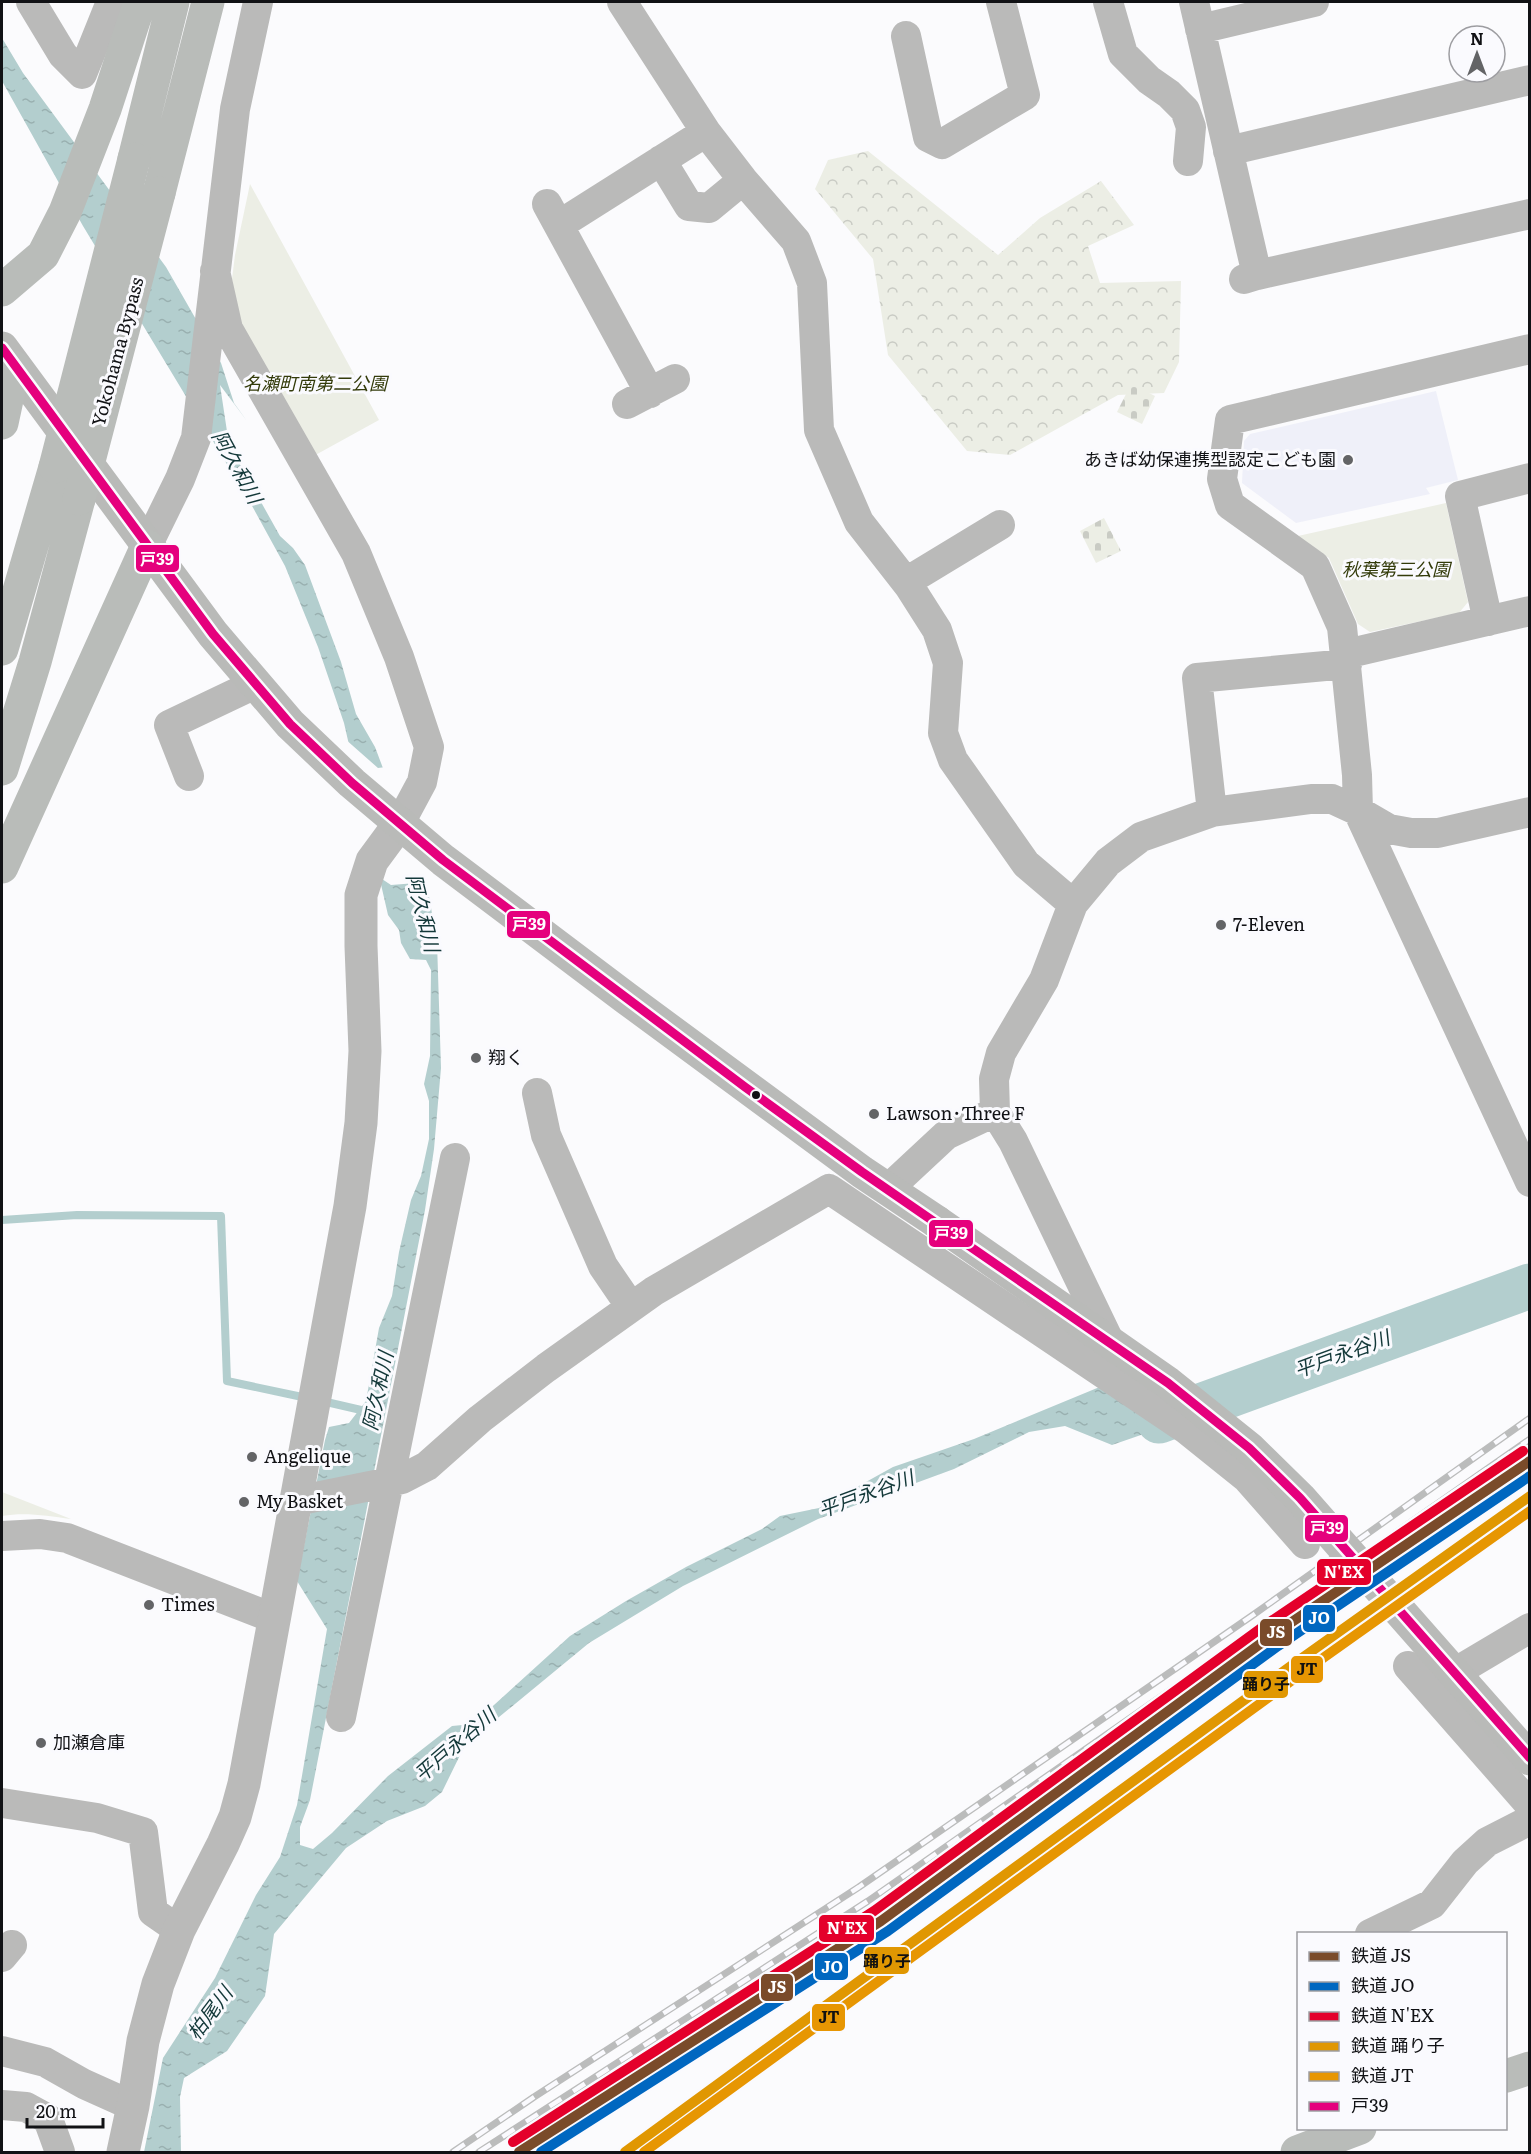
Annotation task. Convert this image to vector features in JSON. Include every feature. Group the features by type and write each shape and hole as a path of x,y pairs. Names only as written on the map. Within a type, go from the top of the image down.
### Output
{"highway":[{"path":"2,290 43,255 65,212 105,109 140,2"},
{"name":"Yokohama Bypass","path":"2,649 55,467 173,2"},
{"name":"Yokohama Bypass","path":"2,769 35,662 79,499 208,2"},
{"path":"2,423 8,357"},
{"path":"2,867 147,546"},
{"path":"1507,2076 1530,2068"},
{"path":"1297,2152 1355,2130"}],"main road":[{"path":"8,357 213,634 290,724 352,783 443,860 745,1087 1168,1383 1249,1448 1300,1498 1530,1759"}],"street":[{"path":"31,2 63,55 82,74 111,2"},
{"path":"147,546 180,479 196,438 235,109 258,2"},
{"path":"622,2 706,132 743,180 796,241 812,283 819,430 859,522 906,582 937,630 948,663 943,733 953,760 1026,864 1073,904"},
{"path":"917,50 928,137 942,144 1025,95 1001,2"},
{"path":"1108,2 1123,54 1149,80 1170,94 1185,111 1191,127 1188,161"},
{"path":"1314,2 1197,15 1228,151 1251,277 1530,214"},
{"path":"1228,151 1530,80"},
{"path":"651,392 622,314 553,214 661,160 706,132"},
{"path":"661,160 689,206 709,208 743,180"},
{"path":"123,2152 143,2041 158,1984 179,1930 235,1817 243,1784 273,1618 302,1499 350,1206 361,1123 365,1051 361,895 372,861 400,823 422,782 429,747 399,657 356,553 228,328 215,271"},
{"path":"1530,349 1230,420 1221,479 1230,505 1315,566 1342,627 1358,811 1530,1182"},
{"path":"1488,621 1460,496 1530,478"},
{"path":"906,582 1000,525"},
{"path":"1212,812 1197,678 1346,659 1530,611"},
{"path":"189,776 169,725 255,684"},
{"path":"1103,1371 1121,1365 1013,1141 995,1112 994,1079 1001,1053 1044,980 1073,904 1108,862 1141,837 1212,812 1311,799 1332,799 1389,829 1411,833 1438,833 1530,812"},
{"path":"537,1093 546,1135 603,1266 631,1307"},
{"path":"888,1189 946,1135 995,1112"},
{"path":"341,1717 386,1482 455,1158"},
{"path":"302,1499 402,1479 427,1466 480,1419 546,1368 654,1291 829,1189 1103,1371 1186,1429 1247,1478 1305,1544"},
{"path":"2,1536 39,1534 67,1538 273,1618"},
{"path":"1428,1688 1530,1628"},
{"path":"1408,1666 1530,1805"},
{"path":"2,1803 97,1818 143,1832 153,1912 179,1930"},
{"path":"1374,1932 1432,1904 1465,1862 1487,1842 1530,1820"},
{"path":"2,2051 45,2062 84,2084 133,2106"},
{"path":"2,2105 26,2107 48,2118 60,2152"}],"shaded area":[{"name":"あきば幼保連携型認定こども園","path":"1436,391 1458,480 1426,488 1430,494 1296,523 1242,483 1244,441 1250,434"}],"green space":[{"path":"868,151 998,255 1040,218 1101,181 1134,225 1088,246 1100,283 1181,281 1179,362 1164,393 1118,395 1010,455 967,451 888,355 873,259 815,189 828,160"},
{"name":"名瀬町南第二公園","path":"250,184 379,420 310,458 238,320 232,279"},
{"path":"1131,384 1155,396 1142,424 1117,412"},
{"name":"秋葉第三公園","path":"1446,503 1468,602 1459,613 1370,632 1358,624 1329,558 1298,536"},
{"path":"1104,518 1121,551 1096,563 1080,531"},
{"path":"2,1492 71,1519 28,1514 2,1516"}],"water":[{"path":"2,38 23,73 166,267 221,363 234,403 247,421 220,385 228,438 233,452 280,536 293,548 305,565 341,662 356,714 375,747 427,885 437,942 441,1068 434,1149 425,1210 310,1800 300,1827 300,1845 313,1849 388,1776 452,1726 473,1724 570,1636 626,1601 686,1567 762,1529 780,1516 819,1508 893,1467 974,1439 1102,1386 1164,1427 1112,1445 1065,1426 1029,1432 954,1469 818,1519 683,1586 589,1643 465,1745 442,1792 425,1806 387,1821 346,1848 274,1934 265,1996 227,2051 184,2078 180,2097 181,2152 144,2152 163,2058 215,1978 256,1895 280,1857 297,1805 327,1629 297,1581 325,1440 329,1427 349,1423 366,1401 379,1328 392,1296 411,1200 421,1176 429,1139 429,1101 424,1084 430,1056 431,970 426,960 410,959 401,943 399,930 388,915 344,723 318,647 285,566 251,504 83,226 2,81"}],"pier":[{"path":"344,738 378,768 386,767 429,882 391,885 376,875"}],"waterway":[{"path":"2,1220 77,1215 221,1216 227,1381 307,1398"},
{"name":"平戸永谷川","path":"1159,1421 1530,1286"},
{"name":"阿久和川","path":"322,1401 361,1410"}],"railway":[{"path":"453,2152 859,1887 1253,1615 1530,1418"},
{"path":"479,2152 868,1901 1530,1439"}],"rail line":[{"name":"N'EX","path":"513,2142 874,1911 1264,1626 1523,1451"},
{"name":"JS","path":"519,2152 881,1921 1271,1636 1530,1461"},
{"name":"JO","path":"541,2152 888,1931 1278,1646 1530,1476"},
{"name":"踊り子","path":"625,2152 1295,1663 1530,1496"},
{"name":"JT","path":"644,2152 1302,1673 1530,1511"}],"transit line":[{"name":"戸39","path":"2,348 213,634 290,724 352,783 443,860 745,1087 862,1172 1168,1383 1249,1448 1300,1498 1530,1758"}],"place":[{"name":"あきば幼保連携型認定こども園","path":"1348,460"},
{"name":"7-Eleven","path":"1221,925"},
{"name":"翔く","path":"476,1058"},
{"name":"Lawson･Three F","path":"874,1114"},
{"name":"Angelique","path":"252,1457"},
{"name":"My Basket","path":"244,1502"},
{"name":"Times","path":"149,1605"},
{"name":"加瀬倉庫","path":"41,1743"}],"water label":[{"name":"柏尾川","path":"210,2013"}]}
